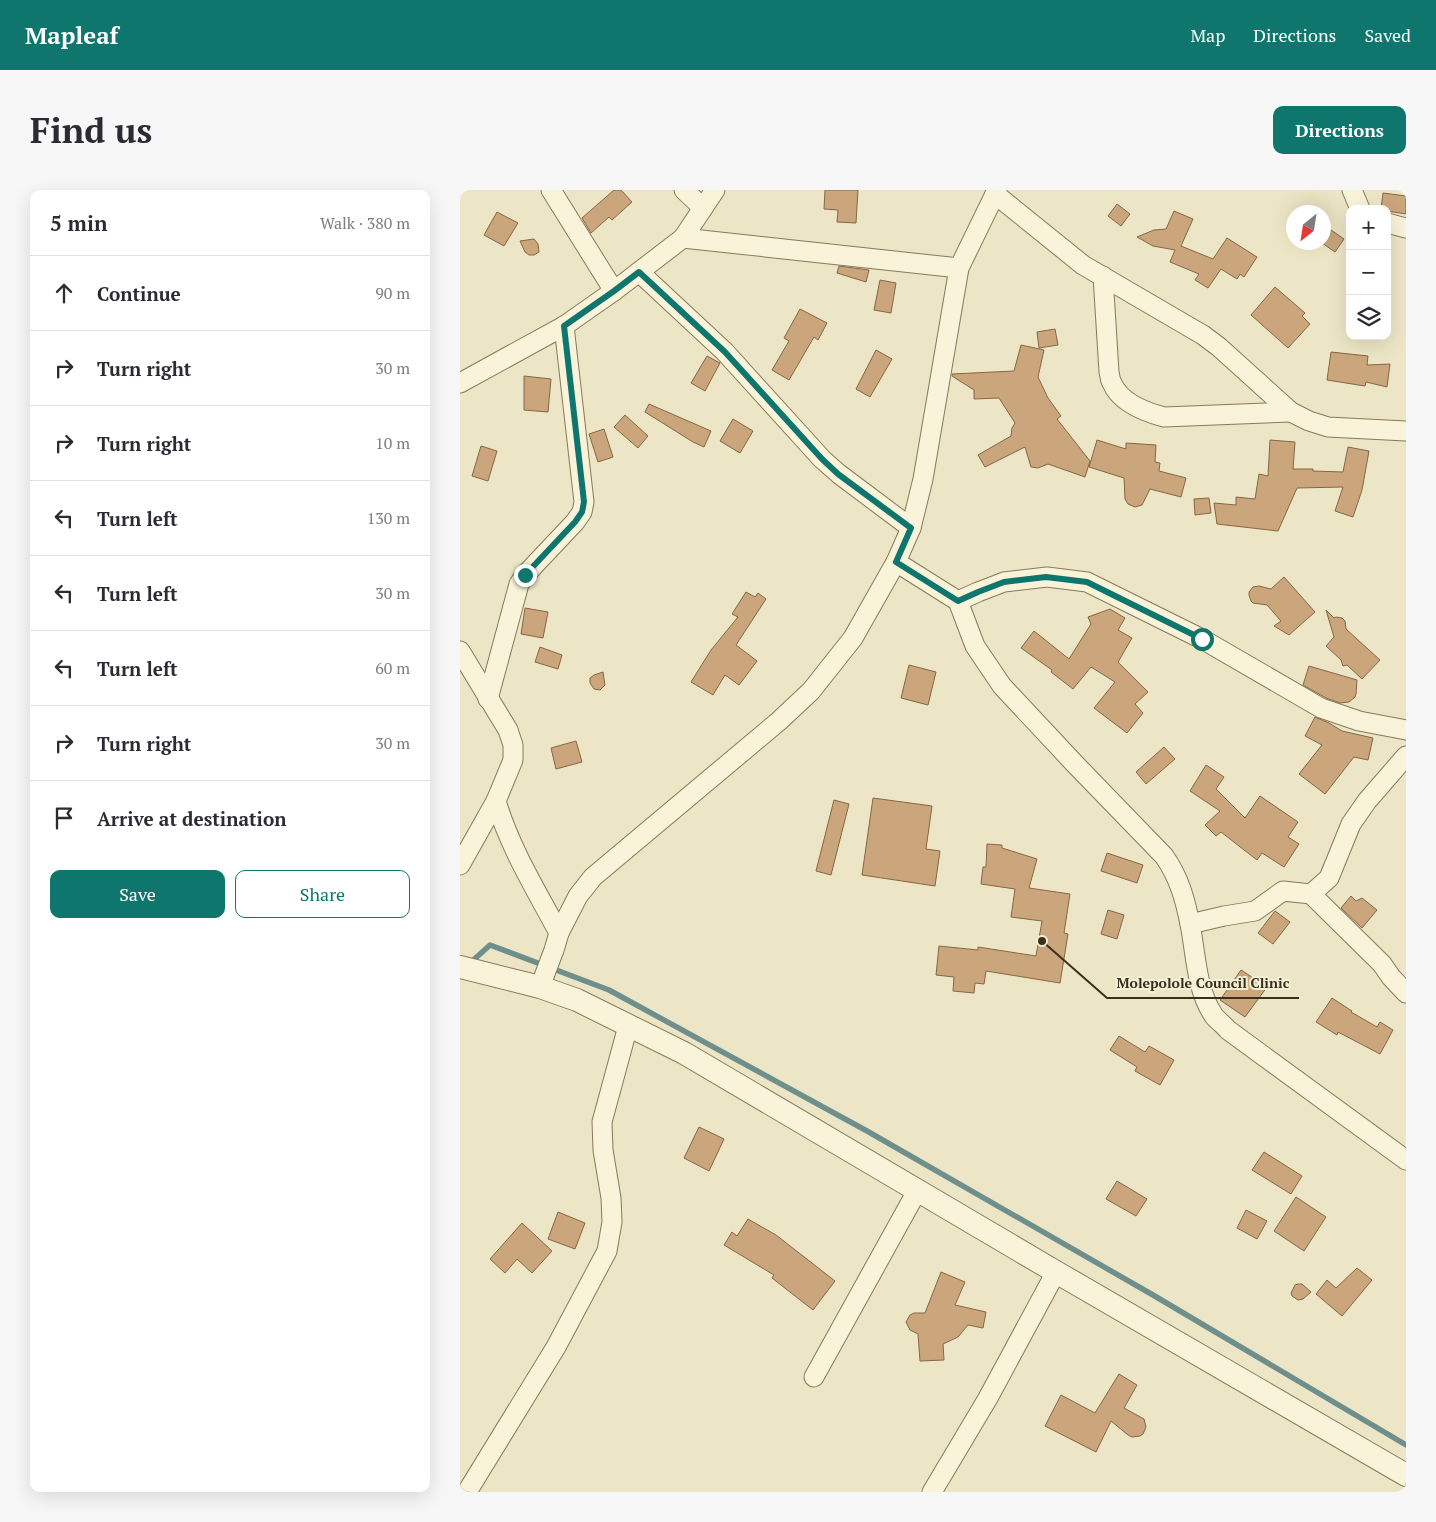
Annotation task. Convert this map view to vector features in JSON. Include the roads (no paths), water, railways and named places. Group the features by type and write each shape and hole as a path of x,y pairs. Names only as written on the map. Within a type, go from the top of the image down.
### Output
{"street":[{"path":"552,190 614,291"},
{"path":"684,190 703,208"},
{"path":"460,384 564,326 639,272 683,238 715,190"},
{"path":"1352,190 1358,205"},
{"path":"540,987 559,933 578,896 593,878 779,721 811,690 853,638 896,562 911,528 923,479 959,268 996,192 1083,265 1203,335 1219,347 1291,412 1309,422 1328,428 1406,431"},
{"path":"1391,224 1406,228"},
{"path":"683,238 959,268"},
{"path":"639,272 725,352 822,459 838,474 911,528"},
{"path":"1103,276 1109,372 1112,384 1120,395 1149,413 1164,417 1291,412"},
{"path":"488,699 519,584 582,512 584,502 564,326"},
{"path":"896,562 958,601 975,646 1002,686 1164,856 1175,871 1190,924 1195,959 1205,996 1215,1016 1228,1030 1406,1160"},
{"path":"958,601 1004,582 1046,577 1087,582 1202,639 1321,708 1360,721 1406,730"},
{"path":"460,651 508,730 513,746 513,760 496,801 460,865"},
{"path":"1311,894 1330,878 1351,824 1367,801 1406,756"},
{"path":"496,801 513,846 559,933"},
{"path":"1190,924 1255,911 1283,891 1311,894 1382,964 1406,993"},
{"path":"460,967 540,987 577,1000 684,1053 917,1191 1406,1475"},
{"path":"467,1492 556,1347 607,1251 612,1222 611,1198 603,1150 602,1122 628,1026"},
{"path":"814,1377 917,1191"},
{"path":"932,1492 988,1398 1056,1272"}],"waterway":[{"path":"469,964 490,945 609,990 867,1131 1153,1295 1406,1445"}],"place":[{"name":"Molepolole Council Clinic","path":"1042,941"}]}
